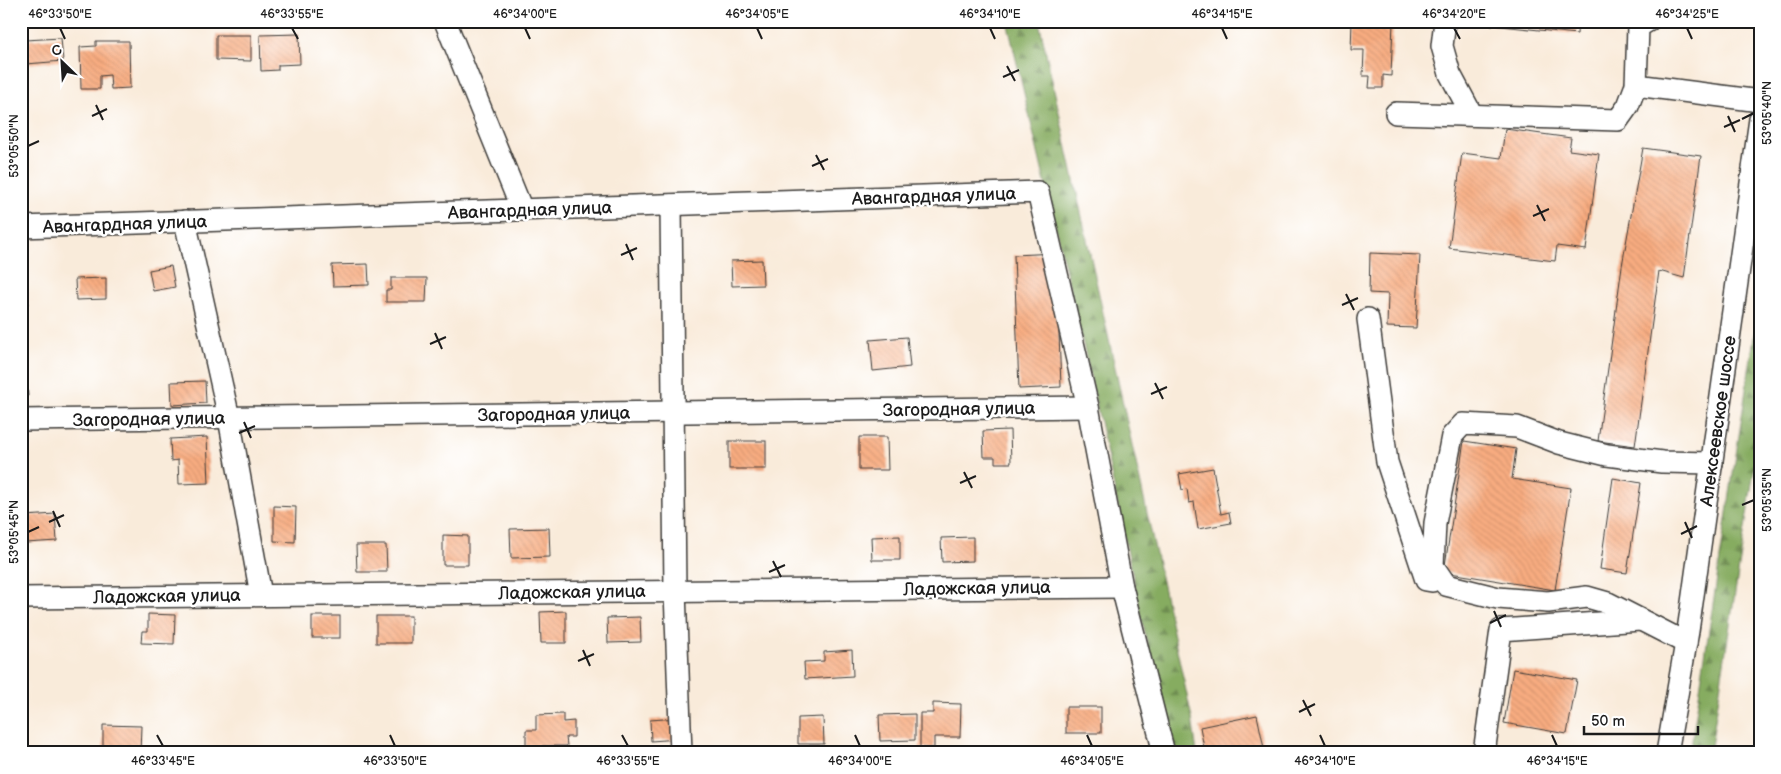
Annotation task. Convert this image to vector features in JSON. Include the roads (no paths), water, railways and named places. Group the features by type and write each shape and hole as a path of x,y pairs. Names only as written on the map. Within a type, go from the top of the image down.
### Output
{"street":[{"path":"445,21 522,210"},
{"path":"1445,21 1442,46 1450,74 1472,115"},
{"path":"1396,113 1618,120 1628,106 1636,85 1638,27 1648,21"},
{"path":"1636,85 1760,101"},
{"name":"Алексеевское шоссе","path":"1667,753 1686,643 1760,119"},
{"name":"Авангардная улица","path":"21,227 1038,192 1088,408"},
{"path":"671,204 675,591 681,753"},
{"path":"186,222 229,418 260,595"},
{"path":"1368,318 1387,462 1426,580 1498,598 1548,602 1587,597 1608,603 1686,643"},
{"path":"1088,408 1122,587 1164,753"},
{"name":"Загородная улица","path":"21,420 1088,408"},
{"path":"1446,585 1433,566 1435,523 1452,436 1464,424 1517,427 1559,444 1607,455 1662,462 1712,463"},
{"name":"Ладожская улица","path":"21,598 1122,587"},
{"path":"1484,753 1501,630 1640,620"}]}
